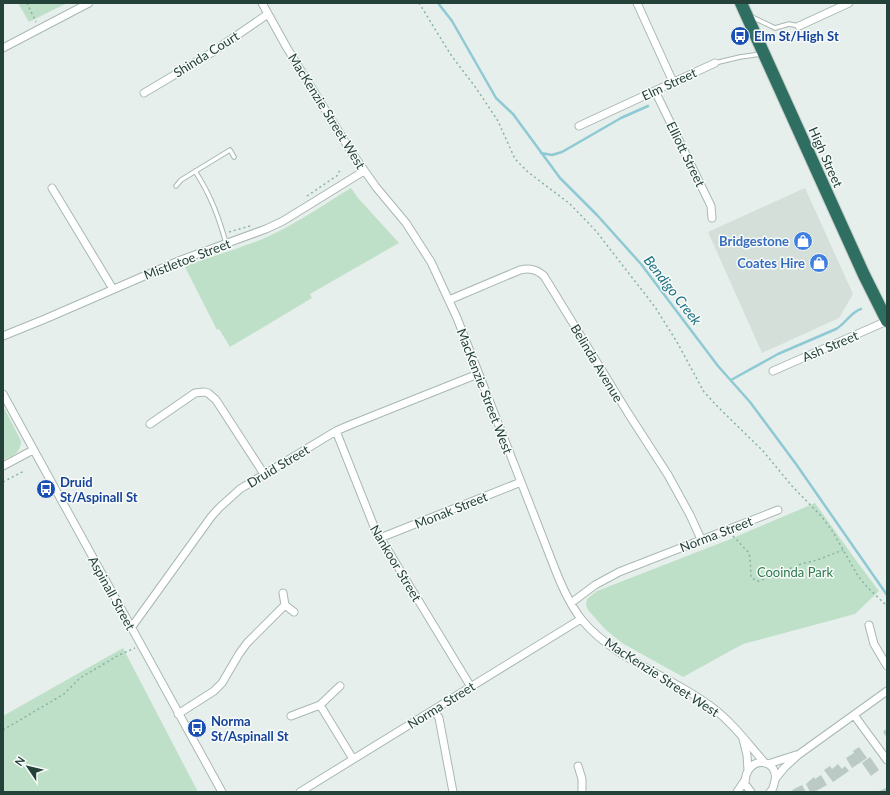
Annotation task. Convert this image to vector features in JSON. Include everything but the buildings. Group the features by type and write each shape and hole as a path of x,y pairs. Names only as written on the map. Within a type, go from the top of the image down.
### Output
{"highway":[{"name":"High Street","path":"744,8 864,275 887,321"}],"street":[{"path":"3,48 89,3"},
{"name":"MacKenzie Street West","path":"262,3 291,55 352,153 364,171 406,223 431,262 449,300 554,569 571,603 581,618 598,635 618,651 689,691 730,722 742,738 774,770 776,778"},
{"path":"637,3 673,82"},
{"path":"799,26 850,3"},
{"name":"Shinda Court","path":"144,93 211,53 268,14"},
{"name":"Elm Street","path":"578,126 715,63"},
{"name":"Elliott Street","path":"655,91 711,206 712,218"},
{"name":"Mistletoe Street","path":"3,336 181,260 266,230 364,171"},
{"path":"52,188 113,289"},
{"name":"Belinda Avenue","path":"449,300 520,270 536,270 544,276 668,475 690,515 701,539"},
{"name":"Ash Street","path":"773,371 887,321"},
{"name":"Druid Street","path":"131,628 219,508 240,489 350,424 478,374"},
{"path":"150,424 195,394 199,392 208,393 214,397 224,410 264,474"},
{"name":"Aspinall Street","path":"3,394 222,792"},
{"name":"Nankoor Street","path":"336,431 370,519 380,538 471,687"},
{"path":"3,466 33,450"},
{"name":"Monak Street","path":"380,538 521,482"},
{"name":"Norma Street","path":"571,603 596,585 619,572 778,510"},
{"path":"283,593 285,604 294,612"},
{"path":"178,714 214,691 222,683 247,643 285,604"},
{"name":"Norma Street","path":"300,792 581,618"},
{"path":"869,625 874,644 887,666"},
{"path":"291,716 320,705 340,686"},
{"path":"772,791 776,778 798,755 887,692"},
{"path":"320,705 353,759"},
{"path":"434,710 438,718 454,792"},
{"path":"854,715 887,760"},
{"name":"MacKenzie Street West","path":"742,738 748,759 748,770"},
{"path":"737,792 745,780 750,766 756,763 767,763 798,755"},
{"path":"578,766 582,779 582,792"},
{"path":"745,780 746,787 751,792"}],"lane":[{"path":"744,8 761,22 775,28 789,24 799,26"},
{"name":"Elm Street","path":"715,63 764,53"},
{"path":"176,186 181,180 230,150 234,157"},
{"path":"195,171 211,197 217,211 226,244"}],"path":[{"path":"27,3 40,29"},
{"path":"419,3 455,61 476,88 498,121 515,159 528,172 565,200 591,225 655,307 677,342 704,392 718,408 763,451 792,486 822,517 833,532 862,582 887,606"},
{"path":"304,198 338,175 340,169"},
{"path":"223,234 253,225"},
{"path":"3,482 24,471"},
{"path":"726,529 748,552 750,557 751,577 756,581 843,550"},
{"path":"3,730 64,694 80,678 119,655 140,645"}],"shaded area":[{"path":"805,188 853,294 839,318 762,353 708,232"}],"green space":[{"path":"18,3 67,3 29,22"},
{"path":"351,188 358,198 399,243 310,294 312,298 230,347 219,329 217,330 185,267 272,235 295,223"},
{"path":"3,406 21,441 21,445 18,451 3,460"},
{"name":"Cooinda Park","path":"815,503 879,591 855,614 743,644 683,677 622,643 605,629 588,610 586,605 587,599 597,591 728,540"},
{"path":"123,648 198,792 3,792 3,716"}],"waterway":[{"name":"Bendigo Creek","path":"438,3 452,21 496,98 513,114 560,178 597,215 641,264 718,366 750,402 796,464 887,595"},
{"path":"541,153 552,155 562,152 621,118 648,106"},
{"path":"731,380 778,354 836,329 855,312 861,309"}],"place":[{"name":"Elm St/High St","path":"740,36"},
{"name":"Bridgestone","path":"803,241"},
{"name":"Coates Hire","path":"819,263"},
{"name":"Druid St/Aspinall St","path":"46,489"},
{"name":"Norma St/Aspinall St","path":"197,728"}]}
